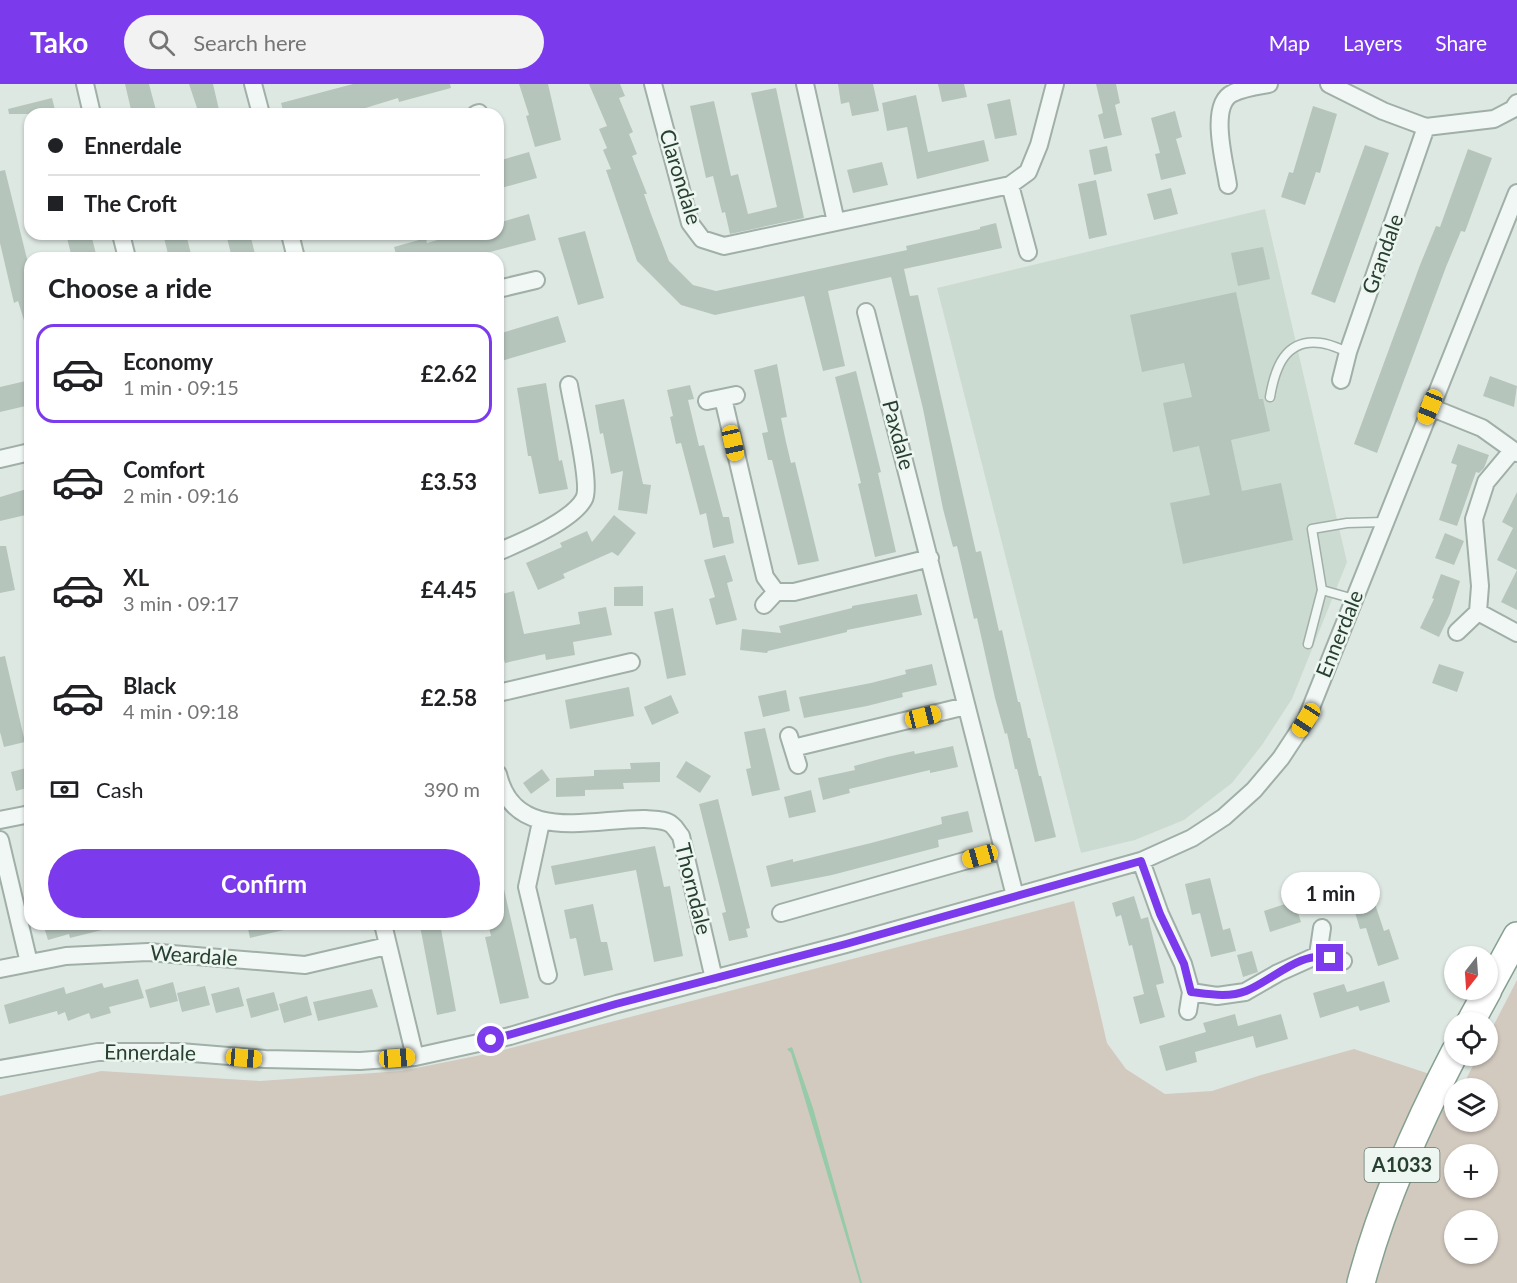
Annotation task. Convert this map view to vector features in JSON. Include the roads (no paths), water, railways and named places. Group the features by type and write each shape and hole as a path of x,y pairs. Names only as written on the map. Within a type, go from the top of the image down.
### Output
{"highway":[{"path":"1498,971 1517,936"},
{"name":"A1033","path":"1361,1283 1389,1196 1449,1066"}],"street":[{"path":"85,84 91,108"},
{"path":"253,84 259,108"},
{"name":"Clarondale","path":"653,84 690,223 702,239 724,246 1010,185"},
{"path":"805,84 836,222"},
{"path":"1028,252 1010,185 1028,172 1039,145 1055,84"},
{"path":"1228,185 1219,122 1220,105 1231,93 1269,84"},
{"path":"1329,84 1383,111 1426,127 1494,119 1513,109 1517,103"},
{"name":"Grandale","path":"1341,380 1348,352 1426,127"},
{"name":"Ennerdale","path":"0,1069 98,1052 180,1052 265,1059 360,1061 415,1057 510,1036 616,1004 1141,861 1192,838 1224,817 1254,790 1281,758 1306,720 1517,193"},
{"path":"504,288 536,280"},
{"name":"Paxdale","path":"866,312 1015,896"},
{"path":"504,549 570,515 585,498 586,474 569,385"},
{"path":"722,398 765,577 776,592"},
{"path":"1430,407 1482,428 1514,452 1486,482 1474,519 1480,586 1478,612 1457,632"},
{"path":"0,459 24,453"},
{"path":"764,604 776,592 794,592 930,558"},
{"path":"1478,612 1517,633"},
{"path":"504,692 631,662"},
{"path":"798,765 791,742 966,706"},
{"name":"Thorndale","path":"504,788 509,800 525,815 542,822 584,823 631,819 660,820 672,824 681,836 714,979"},
{"path":"0,820 24,815"},
{"path":"542,822 527,887 548,975"},
{"path":"0,840 29,963"},
{"path":"781,912 1003,850"},
{"path":"1141,861 1160,914 1184,964 1191,992 1188,1011"},
{"path":"1318,955 1322,928"},
{"path":"384,930 415,1057"},
{"name":"Weardale","path":"0,969 66,956 148,952 305,965 387,946"},
{"path":"1191,992 1217,996 1245,992 1278,973 1318,955 1343,961"}],"lane":[{"path":"1269,397 1274,373 1283,356 1302,344 1322,343 1348,352"},
{"path":"1308,644 1322,590 1312,529 1347,523 1384,522"},
{"path":"1322,590 1354,599"}]}
